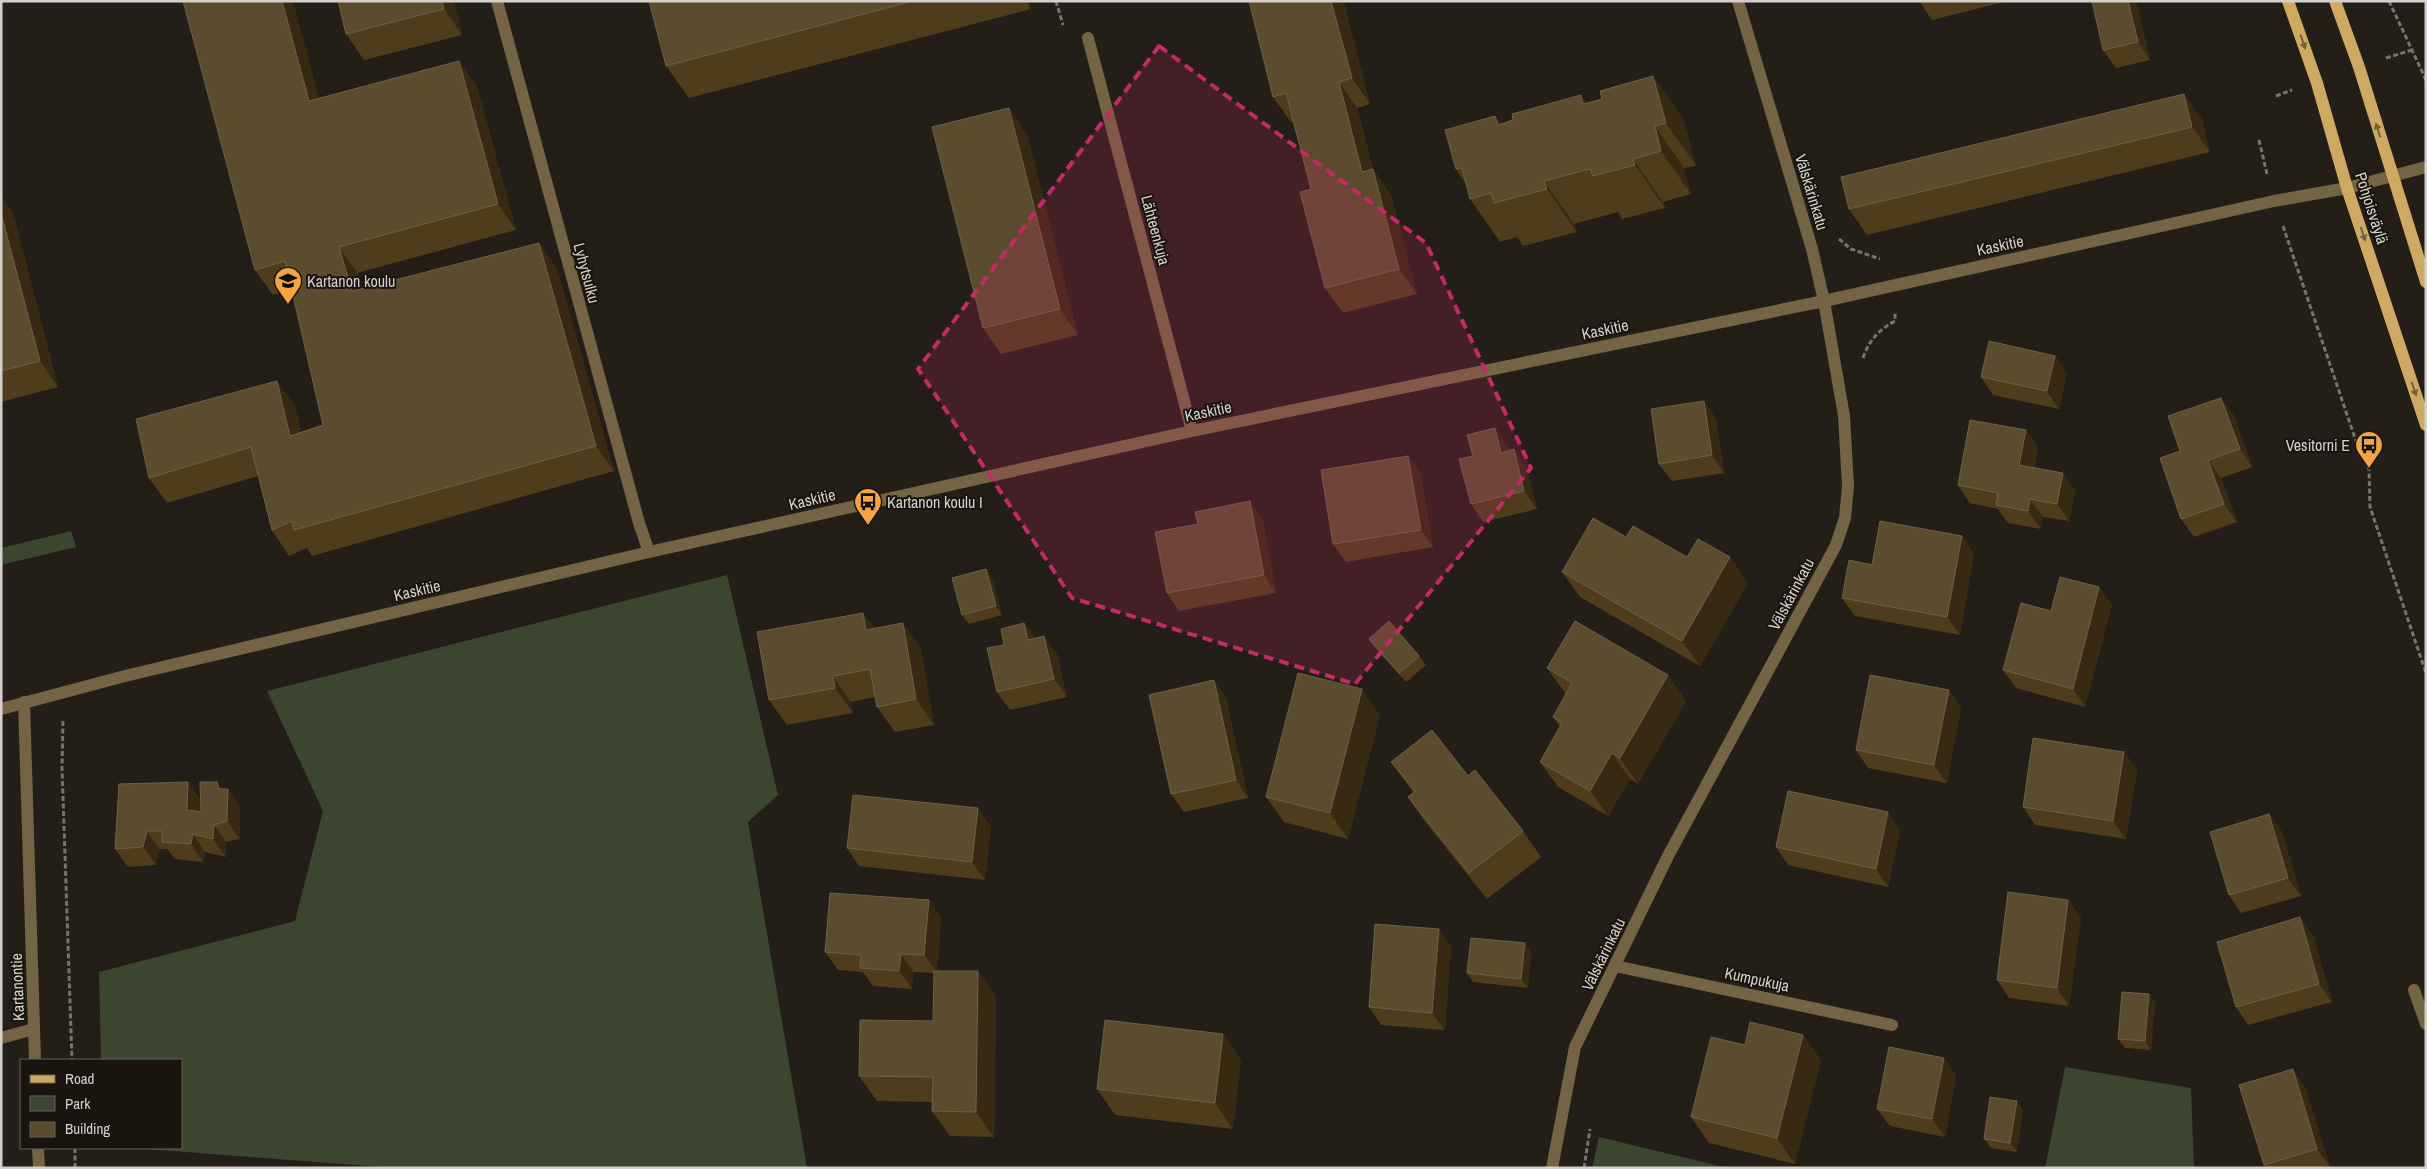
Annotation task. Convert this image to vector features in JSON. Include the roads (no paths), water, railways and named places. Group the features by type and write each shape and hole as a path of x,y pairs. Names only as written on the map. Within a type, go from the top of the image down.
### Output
{"main road":[{"name":"Pohjoisväylä","path":"2288,1 2317,83 2347,188 2426,425"},
{"name":"Pohjoisväylä","path":"2335,1 2359,67 2426,282"}],"street":[{"name":"Lyhytsulku","path":"497,1 634,504 649,552"},
{"name":"Välskärinkatu","path":"1552,1168 1575,1047 1668,856 1836,545 1845,518 1848,486 1844,416 1824,301 1812,249 1738,1"},
{"name":"Lähteenkuja","path":"1088,38 1192,431"},
{"name":"Kaskitie","path":"1,709 125,676 649,552 1192,431 1824,301 2274,201 2347,188 2426,167"},
{"name":"Kartanontie","path":"24,702 36,1059"},
{"name":"Kumpukuja","path":"1615,966 1892,1025"},
{"path":"2414,990 2426,1024"},
{"path":"1,1038 34,1029"},
{"path":"38,1149 39,1168"}],"place":[{"name":"Kartanon koulu","path":"288,305"},
{"name":"Vesitorni E","path":"2369,469"},
{"name":"Kartanon koulu I","path":"868,526"}]}
